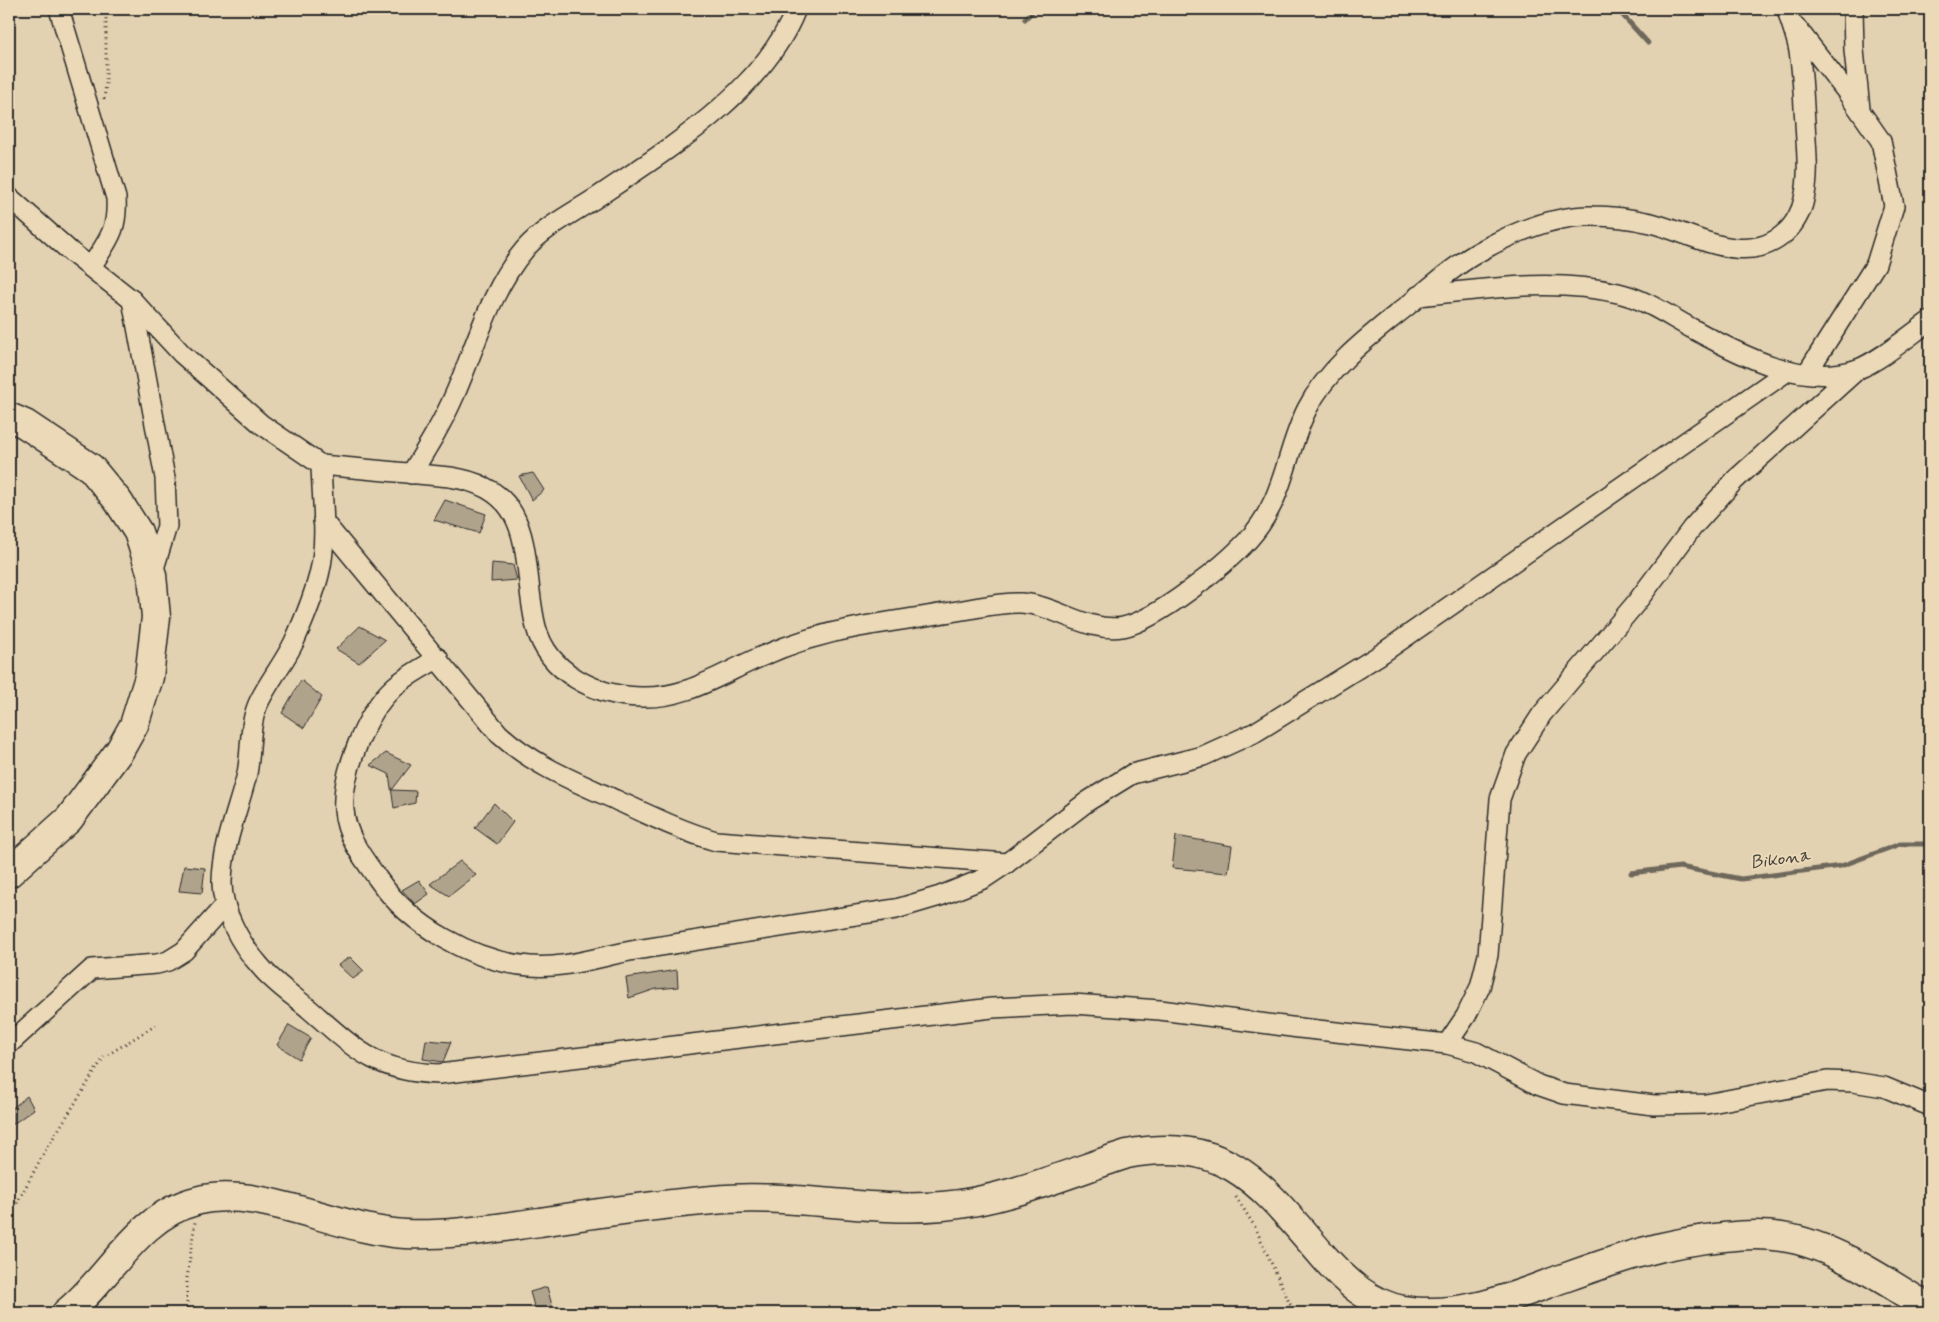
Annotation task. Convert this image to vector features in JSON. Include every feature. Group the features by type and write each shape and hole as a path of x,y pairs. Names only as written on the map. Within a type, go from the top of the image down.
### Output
{"main road":[{"path":"9,417 25,424 91,468 118,501 138,532 152,574 156,617 149,677 134,724 104,774 69,819 9,873"},
{"path":"66,1313 94,1287 144,1230 178,1206 199,1200 233,1198 264,1202 380,1232 435,1234 476,1231 647,1206 718,1199 776,1198 897,1207 969,1203 1020,1189 1127,1154 1150,1150 1186,1151 1211,1157 1253,1179 1272,1197 1337,1273 1360,1292 1387,1307 1422,1313 1455,1312 1521,1294 1634,1252 1688,1240 1743,1235 1782,1237 1820,1248 1890,1284 1930,1309"}],"street":[{"path":"59,9 116,198 117,217 114,231 91,267"},
{"path":"411,474 445,416 497,292 525,249 554,225 633,173 716,112 755,73 789,27 796,9"},
{"path":"1853,9 1854,50 1860,110"},
{"path":"9,197 132,300 182,354 261,424 321,465 470,480 492,490 503,501 521,530 526,547 535,624 548,652 558,665 574,678 597,690 618,695 642,697 696,689 762,656 806,640 853,628 992,605 1020,603 1047,608 1091,625 1121,627 1140,621 1218,568 1249,539 1281,488 1298,432 1317,392 1335,368 1444,274 1484,249 1540,224 1578,216 1600,216 1649,223 1732,248 1748,250 1769,246 1790,229 1804,204 1808,170 1798,46 1788,14"},
{"path":"438,658 394,686 380,701 360,740 347,779 343,800 344,820 353,844 388,894 421,923 466,949 513,964 570,966 617,953 896,908 940,896 974,882 1007,863 1088,801 1132,774 1204,756 1254,732 1378,656 1798,372 1876,264 1894,206 1881,141 1788,14"},
{"path":"1418,296 1538,284 1619,293 1649,305 1756,361 1798,372 1830,374 1858,369"},
{"path":"132,300 165,478 167,526 152,574"},
{"path":"1448,1044 1466,1016 1480,987 1486,963 1500,799 1516,754 1542,714 1636,603 1692,528 1735,480 1858,369 1895,347 1930,320"},
{"path":"321,465 323,520 320,572 312,599 294,642 260,701 255,714 248,771 224,859 222,883 231,920 252,956 270,976 359,1050 381,1064 419,1073 475,1070 992,1008 1073,1004 1160,1010 1299,1028 1448,1044 1476,1052 1538,1086 1564,1094 1654,1105 1706,1104 1827,1081 1853,1082 1884,1087 1930,1106"},
{"path":"323,520 499,734 517,750 543,767 687,833 716,841 1007,863"},
{"path":"9,1044 92,969 157,964 168,961 184,951 226,905"}],"path":[{"path":"104,102 106,84 106,9"},
{"path":"9,1209 16,1205 45,1151 104,1057 156,1025"},
{"path":"1235,1196 1255,1227 1294,1313"},
{"path":"187,1313 187,1278 199,1200"}],"building":[{"path":"533,473 544,490 532,500 519,476"},
{"path":"445,500 486,514 479,533 434,520"},
{"path":"492,563 513,565 517,580 491,582"},
{"path":"360,626 385,640 359,663 336,649"},
{"path":"301,680 322,697 304,728 282,713"},
{"path":"386,753 411,765 392,790 416,791 415,803 394,808 389,774 370,765"},
{"path":"494,803 513,822 497,844 475,828"},
{"path":"1176,836 1232,846 1228,873 1172,868"},
{"path":"460,861 476,875 449,896 430,884"},
{"path":"184,866 205,868 202,893 179,891"},
{"path":"419,880 429,894 415,904 402,890"},
{"path":"350,957 364,971 353,979 338,965"},
{"path":"677,970 678,987 656,989 629,998 626,978"},
{"path":"289,1025 311,1038 299,1059 277,1045"},
{"path":"426,1040 451,1042 443,1062 423,1059"},
{"path":"27,1096 34,1109 9,1127 9,1111"},
{"path":"547,1287 554,1313 536,1313 530,1292"}],"waterway":[{"path":"1025,19 1035,9"},
{"path":"1617,9 1648,43"},
{"name":"Bikona","path":"1631,873 1680,867 1741,879 1841,866 1900,844 1930,844"}]}
